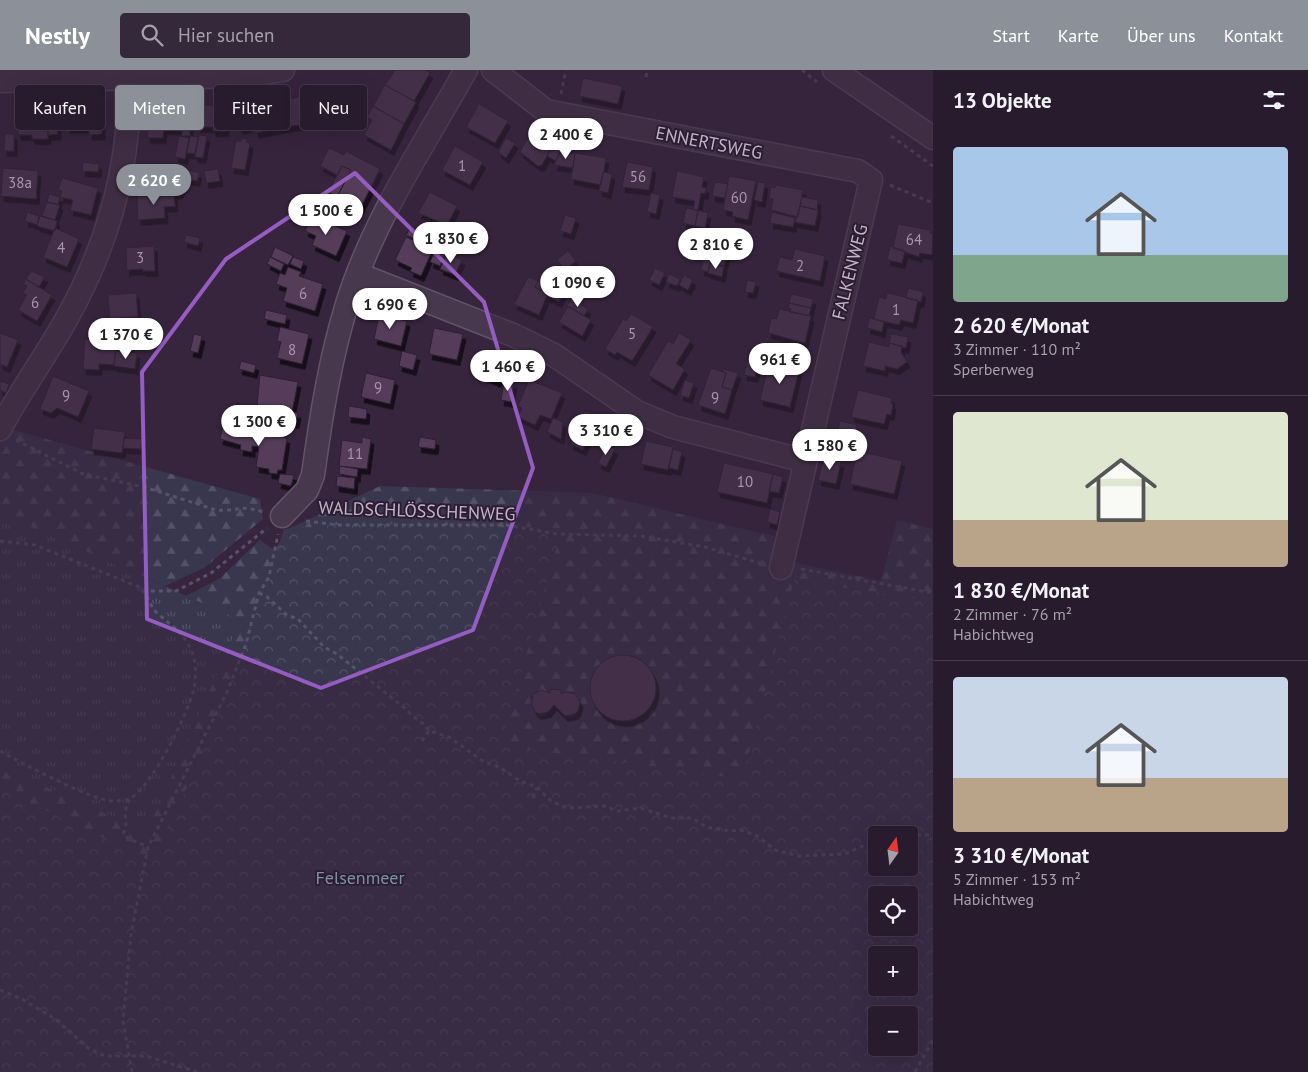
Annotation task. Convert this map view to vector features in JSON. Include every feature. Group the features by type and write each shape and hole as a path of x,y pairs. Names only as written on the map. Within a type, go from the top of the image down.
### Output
{"street":[{"path":"0,81 82,74 129,77 241,76 283,70"},
{"path":"282,516 307,490 313,475 330,372 347,304 358,274 390,203 466,70"},
{"name":"ENNERTSWEG","path":"493,70 546,112 858,171 871,180"},
{"path":"834,70 933,138"},
{"path":"4,433 67,318 92,268 106,234 118,188 127,137 129,77"},
{"name":"FALKENWEG","path":"781,568 871,180"},
{"path":"358,274 513,334 554,355 638,412 673,428 805,461"}],"path":[{"path":"646,77 647,70"},
{"path":"871,180 888,184 933,203"},
{"name":"WALDSCHLÖSSCHENWEG","path":"4,433 83,474 144,487 216,510 226,511 247,507 282,516 339,524 506,526 557,534 641,536 706,547 781,568 829,573 933,593"},
{"path":"0,540 35,545 149,591 176,591 211,572 282,516"},
{"path":"132,1072 123,1022 132,934 148,847 227,692 246,644 259,593 269,577 282,516"},
{"path":"139,587 148,595 156,612 178,629 194,658 196,674 188,706 157,768 147,783 129,799 125,812 126,827 123,834 129,840 139,842 148,847"},
{"path":"259,593 266,596 287,615 302,623 324,648 356,669 407,710 413,719 427,726 429,731 449,737 484,762 499,767 520,781 537,787 558,806 567,808 604,806 618,810 641,808 671,818 693,818 706,827 749,833 757,836 775,850 799,856 844,854 868,844"},
{"path":"422,741 429,731"},
{"path":"0,751 94,798 112,802 129,799"},
{"path":"533,798 537,787"},
{"path":"918,835 933,834"},
{"path":"0,990 22,999 55,1019 88,1048 105,1056 146,1056 197,1072"},
{"path":"916,1072 933,1040"}],"highlighted area":[{"path":"355,173 484,302 533,468 473,630 321,688 147,619 142,372 226,259"}],"green space":[{"path":"0,422 4,427 260,499 263,519 204,568 165,586 0,513"},
{"name":"Felsenmeer","path":"380,486 592,493 774,536 773,558 881,581 897,520 933,529 933,1072 0,1072 0,767 147,832 241,620 186,596 220,578 260,540 274,550 290,528"},
{"path":"0,513 241,620 147,832 0,767"},
{"name":"Felsenmeer","path":"357,523 562,528 501,745 742,779 794,580 933,601 933,1072 0,1072 0,788 151,861 208,739 255,614 284,529"}],"building":[{"path":"395,70 425,70 430,73 414,101 385,85"},
{"path":"583,78 622,86 618,104 579,96"},
{"path":"385,85 416,102 404,124 373,106"},
{"path":"300,97 300,125 290,126 290,98"},
{"path":"479,104 508,121 495,143 466,127"},
{"path":"204,105 214,105 214,130 226,131 213,131 213,127 204,127"},
{"path":"373,106 404,124 391,150 364,135 372,120 367,117"},
{"path":"533,128 556,140 542,165 538,166 520,152"},
{"path":"18,130 48,130 48,139 32,139 32,135 18,135"},
{"path":"48,130 58,130 58,134 48,135"},
{"path":"89,130 102,130 102,134 89,135"},
{"path":"148,130 164,130 163,138 147,138"},
{"path":"182,130 190,130 190,136 182,136"},
{"path":"256,130 271,130 256,133"},
{"path":"5,134 14,134 14,151 4,151"},
{"path":"199,135 207,136 203,158 195,157"},
{"path":"179,136 189,138 185,159 175,157"},
{"path":"190,136 198,137 195,154 187,153"},
{"path":"242,138 247,139 247,142 250,143 245,170 231,168 236,141 241,141"},
{"path":"506,138 515,143 506,158 498,152"},
{"path":"555,141 563,145 556,161 547,156"},
{"path":"455,146 483,162 470,185 442,170"},
{"path":"329,148 344,155 346,151 380,169 360,209 337,197 351,170 342,166 337,175 320,166"},
{"path":"561,151 575,154 573,168 554,165"},
{"path":"575,153 606,158 601,185 571,179"},
{"path":"83,162 99,164 98,172 82,171"},
{"path":"627,162 653,167 649,190 622,187"},
{"path":"342,166 351,170 337,197 328,192"},
{"path":"3,168 38,171 36,199 1,196"},
{"path":"218,169 220,181 206,183 204,171"},
{"path":"188,170 199,173 197,181 186,179"},
{"path":"677,171 704,177 702,187 706,188 705,194 701,193 698,210 693,210 695,201 672,197"},
{"path":"603,172 612,174 608,193 599,191"},
{"path":"729,176 756,181 748,220 732,216 733,212 723,210"},
{"path":"139,177 182,186 180,193 144,196 145,193 137,191"},
{"path":"62,178 98,188 91,215 70,210 73,200 60,197 62,191 58,190"},
{"path":"715,182 728,184 725,198 712,196"},
{"path":"758,182 765,183 762,202 754,200"},
{"path":"776,185 803,190 798,217 771,210 773,199 769,198 771,187 775,188"},
{"path":"430,192 457,206 447,225 418,213"},
{"path":"174,193 175,206 164,207 165,218 138,220 137,196"},
{"path":"651,193 660,195 656,214 647,212"},
{"path":"49,194 60,197 58,205 47,202"},
{"path":"802,197 818,200 817,210 800,206"},
{"path":"47,202 60,205 55,220 42,216"},
{"path":"800,206 818,210 815,226 795,222"},
{"path":"686,208 698,210 695,226 683,223"},
{"path":"698,210 708,213 705,228 695,226"},
{"path":"27,212 39,216 37,225 25,221"},
{"path":"772,212 795,218 793,227 770,223"},
{"path":"565,215 576,218 571,234 560,231"},
{"path":"40,216 57,221 55,231 37,226"},
{"path":"312,216 347,231 336,256 312,245 316,236 305,231"},
{"path":"898,224 930,230 930,233 933,234 932,255 920,253 919,257 893,248"},
{"path":"55,228 79,239 67,267 43,257"},
{"path":"409,230 427,238 425,243 406,235"},
{"path":"708,232 721,235 719,245 707,242"},
{"path":"186,235 200,238 198,246 184,242"},
{"path":"406,237 433,249 421,276 410,271 412,268 395,260"},
{"path":"154,246 155,271 143,271 143,269 128,270 127,272 126,248"},
{"path":"890,246 905,251 902,263 887,260"},
{"path":"275,247 293,256 288,265 271,257"},
{"path":"436,248 446,252 440,266 430,262"},
{"path":"795,249 825,256 820,281 776,271 780,257 792,260"},
{"path":"568,251 576,261 565,270 557,260"},
{"path":"713,252 727,255 724,266 710,263"},
{"path":"447,253 462,260 455,275 440,269"},
{"path":"705,253 712,254 708,272 701,270"},
{"path":"270,257 284,264 281,271 267,264"},
{"path":"293,257 304,261 301,269 290,264"},
{"path":"710,263 724,267 722,277 708,273"},
{"path":"288,267 301,272 299,276 323,284 315,311 283,301 287,288 276,284 280,273 285,275"},
{"path":"655,268 665,273 659,285 649,280"},
{"path":"31,271 45,277 39,287 26,279"},
{"path":"669,274 680,279 677,286 666,282"},
{"path":"684,275 693,280 688,290 679,285"},
{"path":"528,277 538,281 535,287 548,293 539,315 514,304"},
{"path":"26,279 52,295 37,321 18,310 27,295 23,293 27,286 23,284"},
{"path":"747,280 756,282 753,293 745,292"},
{"path":"538,281 555,288 551,298 547,297 548,293 535,287"},
{"path":"557,284 566,288 559,302 551,298"},
{"path":"908,288 923,292 921,302 906,298"},
{"path":"136,293 138,317 120,318 120,322 110,322 108,295"},
{"path":"887,293 918,300 913,323 901,320 899,325 874,319 879,297 886,299"},
{"path":"791,294 813,299 811,308 789,303"},
{"path":"571,299 588,309 584,316 567,306"},
{"path":"789,303 811,308 809,316 790,312 791,309 788,308"},
{"path":"568,306 591,320 582,336 559,322"},
{"path":"779,309 811,316 805,343 768,333 771,318 777,319"},
{"path":"266,310 287,315 285,324 264,319"},
{"path":"631,314 653,327 632,361 617,352 615,355 605,349 623,319 626,321"},
{"path":"379,315 407,321 401,346 374,339"},
{"path":"137,317 137,320 142,321 139,331 119,325 120,318"},
{"path":"870,318 884,322 882,332 867,328"},
{"path":"280,327 309,334 302,364 277,358 281,342 277,341"},
{"path":"434,328 463,334 457,360 429,354"},
{"path":"0,333 18,340 7,367 0,364"},
{"path":"679,333 691,340 676,364 685,369 673,390 648,375 668,341 673,344"},
{"path":"194,334 202,336 198,353 190,351"},
{"path":"891,334 908,337 906,348 889,343"},
{"path":"85,339 116,341 114,365 99,364 99,370 83,369"},
{"path":"869,342 889,347 889,343 902,346 901,352 907,362 897,369 885,366 885,371 863,366"},
{"path":"482,350 507,360 498,382 473,371"},
{"path":"116,351 137,353 135,369 114,366"},
{"path":"402,351 417,355 413,370 399,366"},
{"path":"748,357 759,360 755,377 744,375"},
{"path":"241,361 256,365 254,373 239,369"},
{"path":"769,363 799,370 790,407 760,400"},
{"path":"711,368 726,373 722,387 732,390 725,414 698,405"},
{"path":"723,369 738,373 732,390 722,387 726,373 722,371"},
{"path":"366,373 395,380 390,404 361,397"},
{"path":"260,375 298,382 292,412 298,413 296,423 264,416 266,407 257,405"},
{"path":"53,376 89,391 78,417 57,408 51,413 40,409"},
{"path":"529,380 562,393 551,419 540,415 535,425 518,417 522,408 518,406"},
{"path":"685,380 694,383 689,398 680,395"},
{"path":"0,381 9,384 6,393 0,390"},
{"path":"504,382 514,383 511,402 501,400"},
{"path":"858,390 892,398 891,415 887,414 884,424 851,417"},
{"path":"349,406 367,409 366,419 348,417"},
{"path":"585,411 609,422 599,442 589,437 583,450 570,444"},
{"path":"553,418 563,422 561,439 547,432"},
{"path":"840,421 857,425 853,443 836,439"},
{"path":"223,426 287,438 282,470 278,470 277,474 269,473 269,469 256,467 259,447 252,446 252,452 240,450 241,445 220,439"},
{"path":"94,428 125,432 122,453 91,449"},
{"path":"362,437 371,439 367,469 339,466 342,440 362,443"},
{"path":"420,437 436,440 435,449 418,447"},
{"path":"124,438 142,439 141,449 123,448"},
{"path":"646,441 673,447 668,470 641,464"},
{"path":"607,445 615,449 606,467 598,463"},
{"path":"673,449 682,452 678,470 669,468"},
{"path":"857,451 902,461 894,494 850,484"},
{"path":"824,458 841,462 836,484 818,480"},
{"path":"724,463 773,474 767,503 717,492"},
{"path":"340,466 358,469 357,477 339,474"},
{"path":"280,474 294,475 291,486 278,483"},
{"path":"773,474 783,477 779,493 769,491"},
{"path":"337,476 355,478 354,489 336,486"},
{"path":"770,509 780,512 777,525 767,522"},
{"path":"616,655 630,655 642,660 651,669 656,681 654,701 647,712 630,721 616,721 604,716 595,707 590,695 590,681 595,669 604,660"},
{"path":"551,689 561,690 561,694 566,692 575,694 580,702 578,711 575,714 565,716 554,705 548,712 539,714 535,712 531,703 533,694 541,690 550,693"}]}
